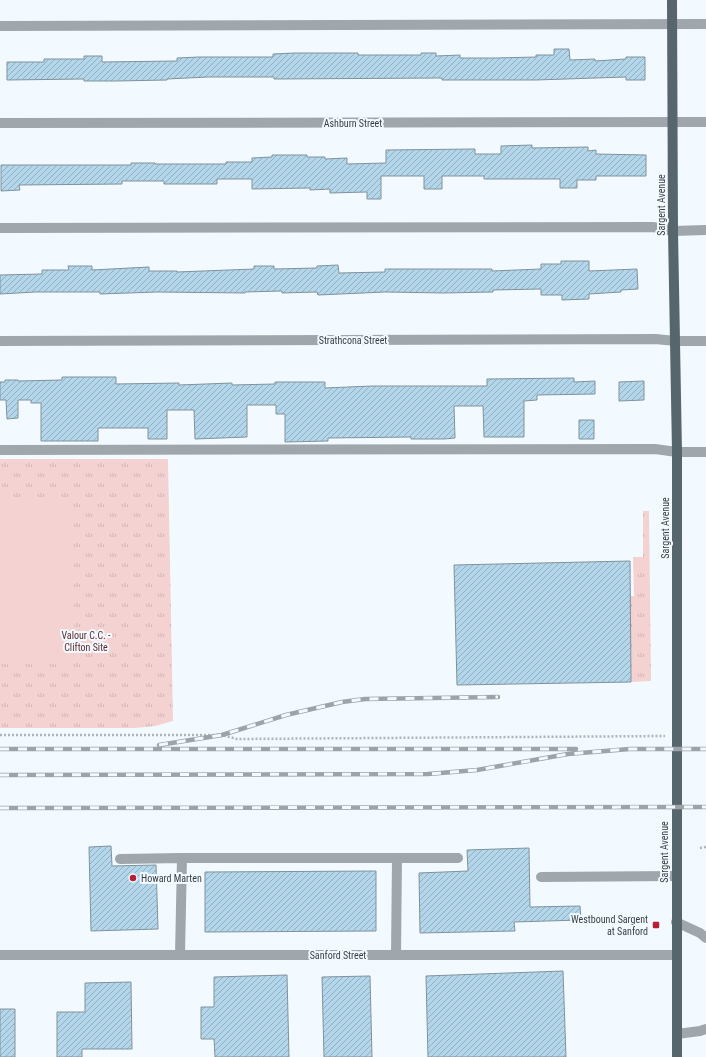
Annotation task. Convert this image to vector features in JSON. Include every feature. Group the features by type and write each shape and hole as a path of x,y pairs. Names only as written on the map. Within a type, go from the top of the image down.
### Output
{"main road":[{"name":"Sargent Avenue","path":"672,0 673,230 677,452 677,1057"}],"street":[{"path":"0,26 706,24"},
{"name":"Ashburn Street","path":"0,123 706,122"},
{"path":"0,228 653,227 673,230 706,230"},
{"name":"Strathcona Street","path":"0,341 655,338 676,341 706,341"},
{"path":"0,450 655,449 677,452 706,452"},
{"path":"180,955 182,858"},
{"path":"396,955 397,858"},
{"path":"120,859 458,858"},
{"path":"540,877 676,876"},
{"path":"676,922 700,933 706,938"},
{"name":"Sanford Street","path":"0,955 676,955"},
{"path":"677,1034 706,1029"}],"path":[{"path":"0,736 222,735 237,738 676,736"},
{"path":"700,848 706,848"}],"green space":[{"name":"Valour C.C. - Clifton Site","path":"0,459 168,459 173,721 155,726 135,728 0,728"},
{"path":"0,500 73,500 75,664 0,664"},
{"path":"643,511 649,511 651,681 631,682 630,596 634,596 633,557 643,557"}],"building":[{"path":"554,49 569,49 570,60 595,59 595,61 626,59 626,57 645,57 645,80 626,80 626,77 536,80 442,80 442,78 274,79 274,77 208,77 167,80 116,81 84,81 84,79 7,80 7,62 44,62 44,59 84,59 84,56 102,56 102,62 177,61 177,58 199,57 273,57 273,54 295,53 421,55 421,53 436,53 436,56 460,55 460,58 496,58 554,55"},
{"path":"532,145 532,148 588,147 588,151 596,150 596,154 646,155 646,176 596,176 596,180 577,180 577,188 560,188 560,179 484,179 484,176 442,176 442,189 424,189 424,176 381,176 381,199 367,199 367,192 330,193 330,189 252,189 252,179 217,179 217,184 164,184 164,181 122,181 122,184 19,185 20,190 1,191 1,165 131,165 131,163 226,164 226,162 252,162 252,158 272,157 272,155 307,155 307,157 325,157 325,159 347,158 347,164 386,163 386,150 475,149 475,154 501,154 501,146"},
{"path":"561,261 589,261 589,271 637,269 638,289 621,290 621,292 589,294 589,299 562,300 562,295 541,295 541,289 493,290 493,292 385,292 318,295 317,292 282,293 282,291 245,293 157,292 100,294 100,292 35,292 0,294 0,275 42,274 42,270 69,270 68,266 92,266 92,270 149,267 149,271 177,272 254,269 254,266 274,266 274,269 317,268 317,266 338,265 339,273 385,272 385,269 492,269 492,271 541,269 541,264 561,264"},
{"path":"62,377 116,377 116,384 179,383 179,385 232,383 232,385 275,384 275,382 325,382 325,388 372,386 487,386 487,379 574,378 574,382 595,381 595,394 537,395 537,400 524,401 524,437 484,437 483,406 454,406 455,438 444,439 411,439 411,437 328,438 328,441 285,442 285,414 276,414 276,405 247,405 247,437 195,439 194,410 167,410 167,439 148,439 148,428 98,428 98,441 41,441 41,403 31,403 31,400 18,400 18,418 7,419 6,400 0,400 0,382 5,382 5,380 62,380"},
{"path":"644,381 644,400 619,401 619,382"},
{"path":"579,420 594,420 594,439 579,439"},
{"path":"630,561 631,682 457,685 454,565"},
{"path":"111,846 112,866 156,865 158,929 91,931 89,847"},
{"path":"529,848 530,907 580,906 581,920 514,922 515,931 420,933 419,873 468,871 467,850"},
{"path":"376,871 376,931 205,932 205,872"},
{"path":"563,971 566,1057 428,1057 426,976"},
{"path":"287,975 289,1057 215,1057 214,1039 201,1039 201,1007 214,1007 214,977"},
{"path":"370,976 372,1057 324,1057 322,977"},
{"path":"131,982 132,1049 82,1049 82,1057 57,1057 57,1012 85,1012 85,983"},
{"path":"0,1009 15,1009 15,1057 0,1057"}],"railway":[{"path":"159,745 222,735 286,715 342,702 365,699 498,697"},
{"path":"0,749 576,749"},
{"path":"0,775 428,774 477,770 568,754 630,749 706,749"},
{"path":"0,808 706,807"}],"place":[{"name":"Howard Marten","path":"133,878"},
{"name":"Westbound Sargent at Sanford","path":"656,925"}]}
